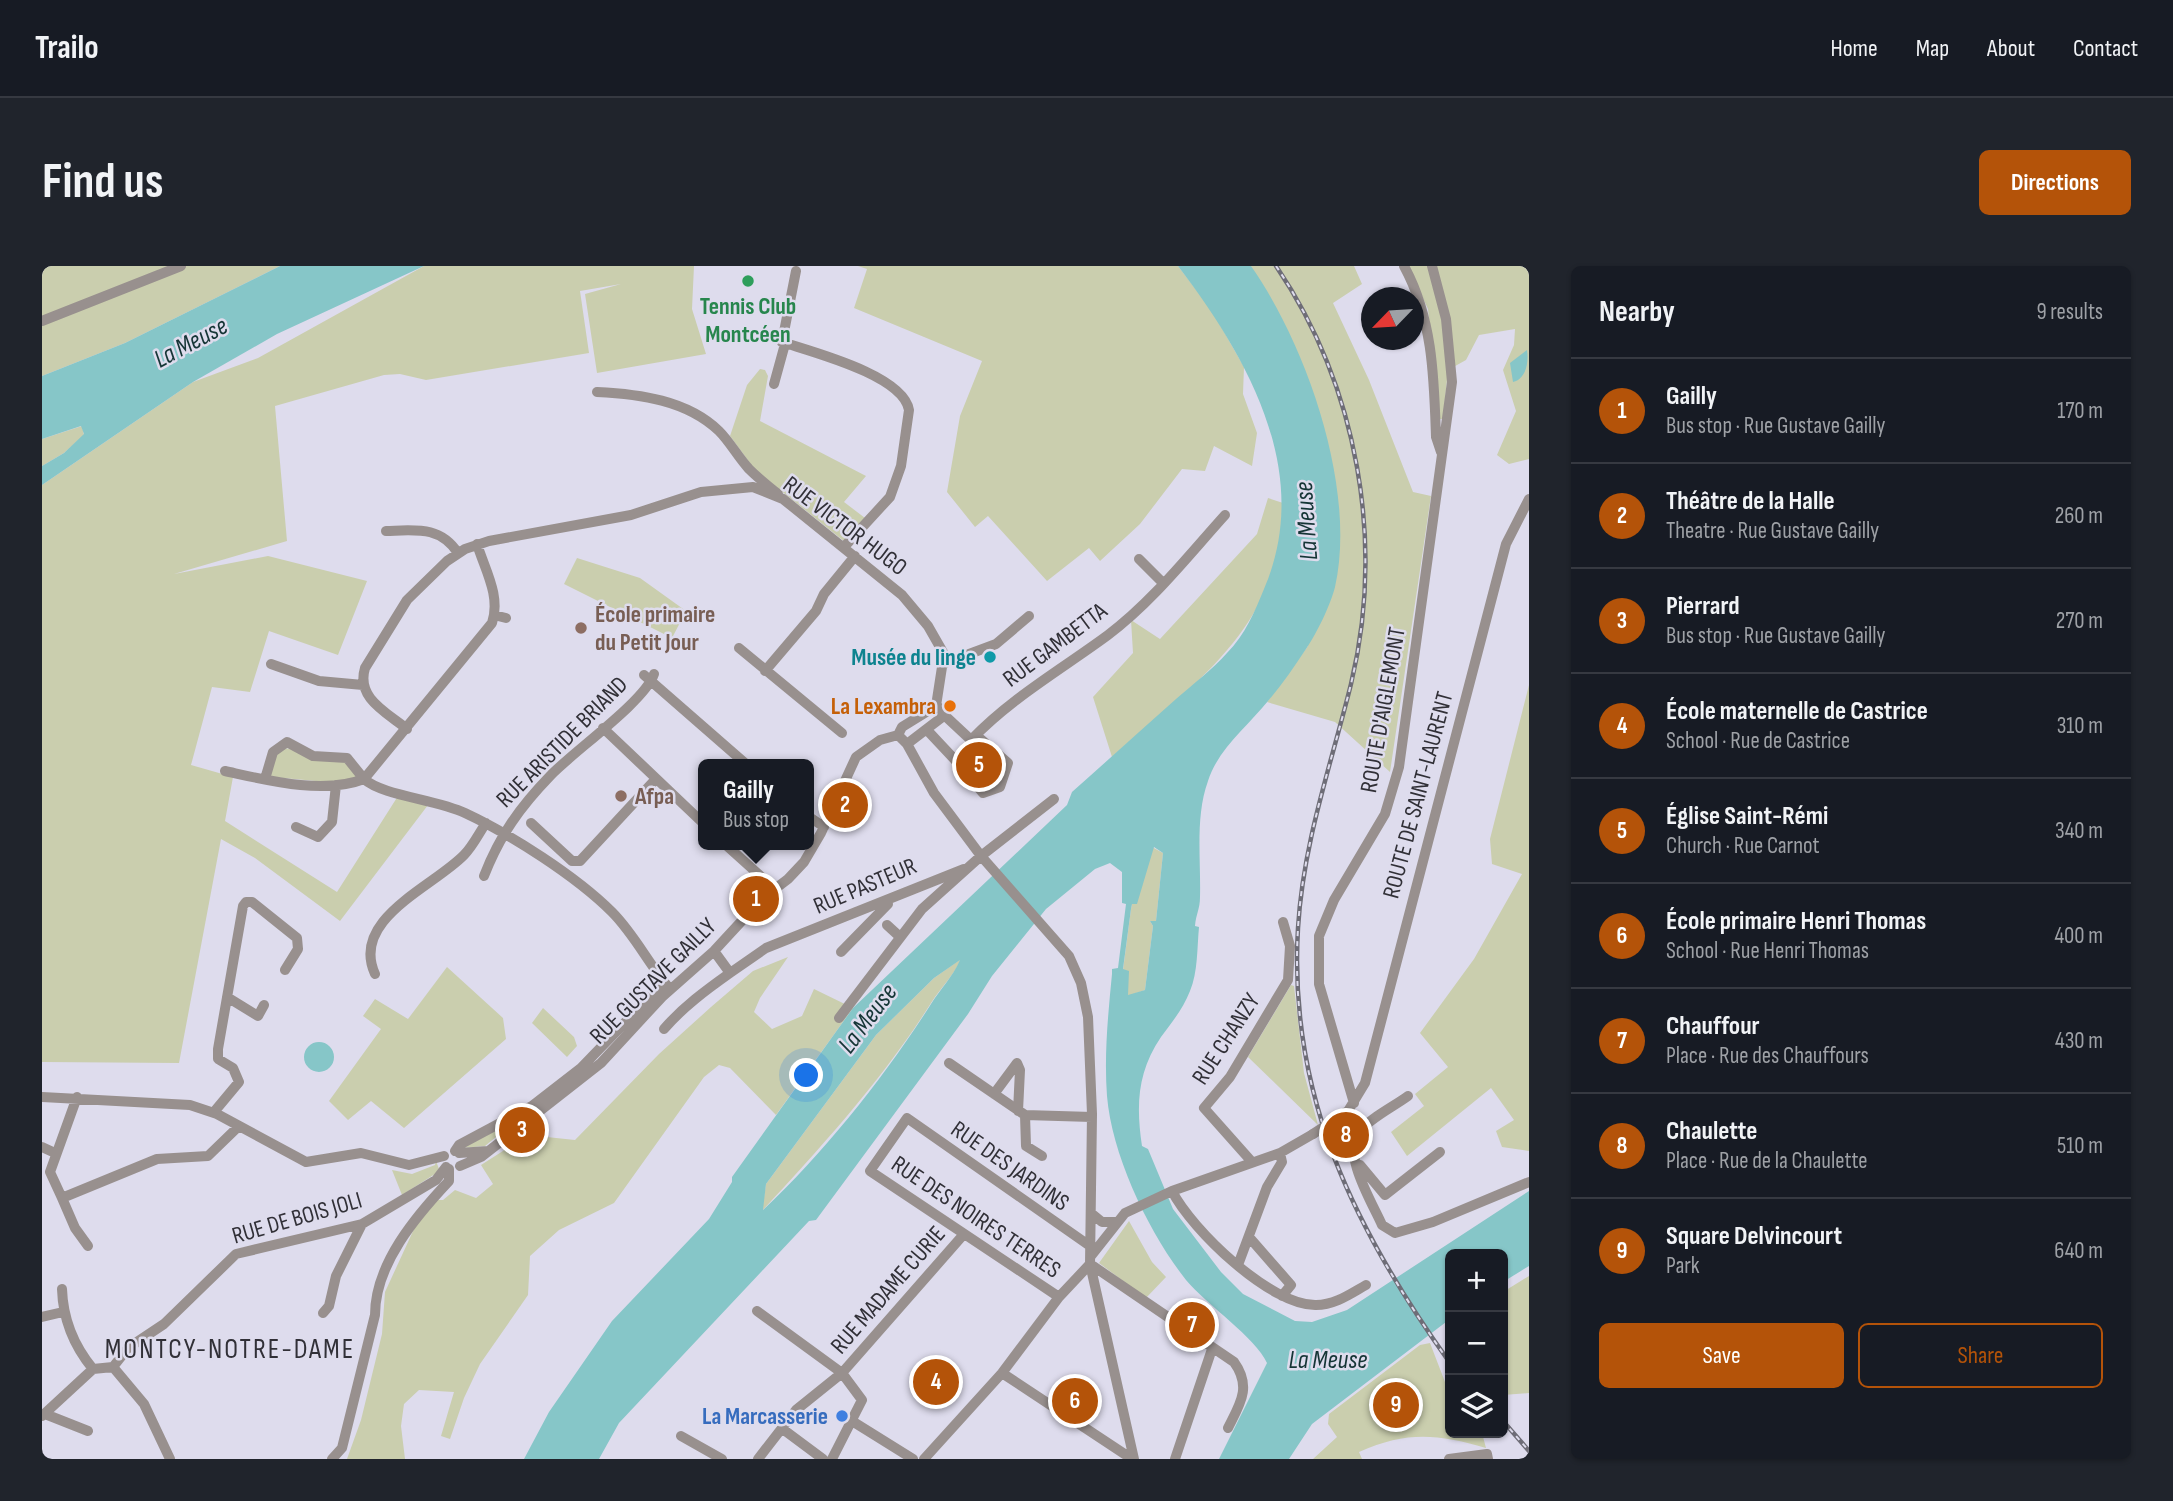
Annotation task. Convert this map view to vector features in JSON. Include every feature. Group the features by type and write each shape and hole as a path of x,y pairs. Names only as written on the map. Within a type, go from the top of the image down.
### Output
{"street":[{"path":"42,321 180,266"},
{"path":"1404,266 1416,288 1426,320 1436,438 1443,456"},
{"name":"ROUTE D'AIGLEMONT","path":"1360,1130 1351,1107 1319,984 1319,936 1334,900 1385,814 1396,784 1452,382 1443,303 1432,266"},
{"path":"796,271 782,331 782,342 850,364 891,387 908,402 901,466 890,497 844,547"},
{"path":"774,384 785,344"},
{"path":"597,392 634,393 658,399 704,420 719,431 750,469 783,499"},
{"name":"RUE VICTOR HUGO","path":"363,685 365,668 407,600 458,553 477,544 631,515 701,492 753,487 783,499 855,556 917,611 940,646 945,663"},
{"name":"ROUTE DE SAINT-LAURENT","path":"1351,1107 1365,1083 1506,544 1529,499"},
{"name":"RUE GAMBETTA","path":"956,761 972,745 974,737 990,720 1108,635 1163,583 1225,515"},
{"path":"387,531 436,533 448,538 458,553"},
{"path":"225,771 265,779 336,785 364,779 465,658 495,615 495,597 477,544"},
{"path":"765,671 816,611 824,594 855,556"},
{"path":"1139,559 1163,583"},
{"path":"495,615 506,618"},
{"path":"903,739 927,730 941,718 939,709 945,663 996,644 1029,616"},
{"path":"738,648 842,733"},
{"path":"271,664 319,681 363,685 370,699 407,729"},
{"name":"RUE ARISTIDE BRIAND","path":"484,876 503,832 551,775 603,728 650,677 740,759"},
{"path":"927,730 983,793 1000,787 1008,763 939,709"},
{"path":"939,709 902,727 903,739 934,793 984,860 1057,940 1077,970 1085,998 1092,1117 1090,1255 1133,1459"},
{"path":"603,728 698,819"},
{"name":"RUE GUSTAVE GAILLY","path":"814,844 856,757 880,740 903,739"},
{"path":"265,779 273,752 287,742 313,756 347,758 364,779 379,789 431,800 486,823 503,832 613,913 667,986"},
{"path":"531,823 572,861 580,861 655,780"},
{"path":"296,827 318,837 332,822 336,785"},
{"path":"839,1018 922,909 1054,799"},
{"path":"814,820 824,827"},
{"path":"375,974 369,950 374,935 412,894 465,854 486,823"},
{"path":"731,850 775,890"},
{"name":"RUE GUSTAVE GAILLY","path":"452,1167 488,1151 601,1063 667,986 714,951 763,898 804,862 811,850"},
{"name":"RUE PASTEUR","path":"664,1029 683,1007 706,994 766,948 968,868"},
{"path":"841,951 873,916 893,899"},
{"path":"214,1112 239,1082 238,1074 218,1056 243,906 246,902 252,902 297,938 298,949 285,970"},
{"name":"RUE CHANZY","path":"1252,1162 1204,1108 1230,1077 1288,980 1290,946 1283,922"},
{"path":"887,925 899,936"},
{"path":"714,951 730,973"},
{"name":"RUE GUSTAVE GAILLY","path":"457,1152 459,1145 532,1106 581,1068 650,993 667,986"},
{"path":"227,998 258,1016 264,1005"},
{"path":"948,1063 1022,1113 1092,1117"},
{"path":"994,1094 1017,1063 1020,1070 1026,1146 1042,1156"},
{"path":"1408,1096 1360,1130 1355,1139 1354,1160 1382,1225 1395,1233 1433,1222 1529,1182"},
{"path":"42,1097 178,1104 214,1112 306,1162 361,1153 409,1165 457,1152 488,1151"},
{"path":"77,1097 50,1172 75,1228 88,1246"},
{"path":"924,1459 1002,1373 1090,1255 1125,1213 1170,1192 1280,1153 1351,1107"},
{"name":"RUE DES JARDINS","path":"870,1171 907,1118 1090,1255 1107,1272 1212,1349 1234,1362 1244,1381 1243,1398 1228,1429"},
{"path":"62,1198 157,1159 208,1156 239,1126"},
{"path":"42,1147 55,1153"},
{"path":"332,1459 342,1448 375,1315 375,1297 380,1280 417,1215 449,1181 452,1167 462,1158 457,1152"},
{"path":"1354,1160 1385,1195 1440,1152"},
{"path":"1238,1265 1267,1187 1282,1162 1280,1153"},
{"path":"444,1156 452,1167"},
{"name":"RUE DE BOIS JOLI","path":"44,1415 128,1348 164,1324 236,1254 362,1224 436,1180 452,1167"},
{"name":"RUE DES NOIRES TERRES","path":"870,1171 1059,1297"},
{"path":"1170,1192 1203,1231 1238,1265 1282,1296 1316,1306 1338,1301 1366,1285"},
{"path":"1091,1213 1102,1222 1117,1222"},
{"path":"323,1313 329,1306 336,1276 362,1224"},
{"name":"RUE MADAME CURIE","path":"758,1459 784,1430 796,1410 842,1373 964,1234"},
{"path":"1249,1237 1291,1285 1282,1296"},
{"path":"62,1289 63,1312 74,1340 144,1404 170,1459"},
{"path":"757,1311 842,1373 862,1400 832,1459"},
{"path":"42,1317 63,1312"},
{"path":"1175,1459 1212,1349"},
{"path":"1002,1373 1133,1459"},
{"path":"44,1415 88,1431"},
{"path":"852,1421 913,1459"},
{"path":"784,1430 823,1459"},
{"path":"681,1436 722,1459"},
{"path":"1449,1459 1487,1457"}],"shaded area":[{"path":"42,266 280,266 125,343 42,376"},
{"path":"424,266 694,266 692,309 706,354 597,373 585,294 621,284 580,291 589,353 426,380 400,374 384,375 275,406 287,541 174,574 268,556 367,581 338,655 269,631 250,692 212,687 191,765 233,777 225,821 337,892 398,796 428,805 340,921 255,858 221,839 179,1063 42,1062 42,485 193,382 258,358"},
{"path":"858,266 1178,266 1211,309 1244,367 1243,394 1257,433 1252,466 1214,446 1205,471 1182,469 1140,524 1100,561 1089,548 1047,581 988,516 975,527 947,492 960,416 982,361 854,308 867,269"},
{"path":"1251,266 1354,266 1362,284 1333,303 1369,380 1413,492 1431,496 1390,772 1335,722 1267,702 1308,646"},
{"path":"1408,266 1529,266 1529,459 1509,464 1497,455 1516,411 1503,370 1514,345 1515,329 1479,335 1466,360 1448,370 1443,419 1439,419 1428,309 1424,300 1424,287 1418,287"},
{"path":"760,369 765,370 768,376 760,421 866,476 844,502 865,518 845,542 755,470 730,436 747,385"},
{"path":"82,426 84,435 64,453 42,466 42,439"},
{"path":"1268,498 1283,503 1279,548 1264,593 1249,621 1209,670 1112,757 1093,697 1133,653 1131,620 1160,639 1257,534"},
{"path":"577,558 640,578 686,611 672,638 564,584"},
{"path":"1529,685 1529,1151 1502,1147 1496,1131 1514,1120 1491,1088 1407,1156 1391,1132 1424,1106 1415,1094 1448,1067 1420,1033 1474,959 1522,874 1492,864 1490,839"},
{"path":"279,747 341,758 358,777 338,783 269,776"},
{"path":"1152,847 1163,853 1156,921 1150,921 1153,926 1145,990 1128,996 1123,970 1131,909 1132,904 1136,904"},
{"path":"788,957 760,998 754,1012 772,1029 802,1016 814,989 853,1008 776,1115 730,1068 719,1065 704,1077 614,1203 559,1230 530,1256 528,1295 480,1364 464,1398 450,1439 441,1436 454,1392 419,1390 404,1404 401,1426 405,1459 347,1459 361,1420 382,1334 385,1292 420,1216 436,1200 443,1200 455,1190 476,1198 493,1184 481,1165 528,1135 575,1140 659,1054 711,1007 753,971"},
{"path":"961,959 873,1085 762,1211 766,1184 876,1035 934,978"},
{"path":"447,967 503,1018 506,1039 404,1128 371,1101 348,1120 329,1101 381,1029 363,1016 375,999 408,1019"},
{"path":"1291,985 1294,986 1304,1073 1318,1125 1248,1057"},
{"path":"543,1008 574,1037 577,1046 567,1057 532,1023"},
{"path":"518,1119 485,1146 462,1148"},
{"path":"436,1161 439,1169 435,1174 402,1195 392,1170 412,1174 435,1165"},
{"path":"1129,1221 1152,1262 1166,1277 1146,1298 1099,1263"},
{"path":"1529,1276 1529,1393 1508,1395 1508,1289"},
{"path":"1430,1343 1445,1382 1445,1438 1483,1438 1486,1448 1452,1440 1422,1437 1376,1445 1359,1452 1362,1459 1313,1459 1337,1437 1328,1424 1329,1414 1420,1345"}],"water":[{"name":"La Meuse","path":"280,266 424,266 277,334 193,382 42,485 42,466 64,453 84,434 81,426 42,439 42,376 125,343"},
{"name":"La Meuse","path":"1178,266 1251,266 1272,299 1308,377 1322,420 1333,463 1339,507 1340,548 1335,587 1327,611 1314,635 1278,689 1226,748 1208,781 1200,824 1200,901 1195,926 1199,927 1197,960 1184,1004 1153,1050 1143,1076 1139,1103 1142,1146 1148,1149 1173,1209 1221,1272 1243,1294 1295,1321 1312,1322 1347,1310 1529,1191 1529,1266 1508,1279 1508,1249 1445,1249 1445,1323 1312,1424 1289,1459 1219,1459 1267,1363 1253,1343 1195,1290 1172,1261 1134,1193 1116,1143 1107,1096 1106,1050 1112,969 1118,968 1126,904 1122,903 1122,872 1110,863 1095,869 1046,909 992,976 968,1014 816,1220 809,1221 619,1423 599,1459 524,1459 549,1412 612,1321 709,1219 732,1182 732,1177 853,1008 1067,805 1072,792 1215,665 1244,631 1264,589 1278,546 1282,503 1277,460 1266,418 1228,339","holes":["1154,847 1163,853 1156,921 1150,921 1153,926 1145,990 1128,995 1129,971 1123,969 1132,904 1137,904","960,960 950,978 853,1112 809,1164 763,1210 766,1184 876,1035 934,978"]},
{"path":"1527,350 1526,369 1521,377 1513,382 1510,363"},
{"path":"319,1042 330,1046 334,1057 330,1068 319,1072 308,1068 304,1057 308,1046"}],"railway":[{"path":"1276,266 1304,313 1327,362 1345,414 1357,467 1364,521 1365,576 1361,630 1351,684 1312,835 1301,896 1298,989 1304,1048 1317,1104 1335,1159 1358,1211 1385,1263 1445,1356"},
{"path":"1508,1427 1529,1451"}],"place":[{"name":"Tennis Club Montcéen","path":"748,281"},
{"name":"École primaire du Petit Jour","path":"581,628"},
{"name":"Musée du linge","path":"990,657"},
{"name":"La Lexambra","path":"950,706"},
{"name":"Église Saint-Rémi","path":"979,765"},
{"name":"Afpa","path":"621,796"},
{"name":"Théâtre de la Halle","path":"845,805"},
{"name":"Gailly","path":"756,899"},
{"name":"Pierrard","path":"522,1130"},
{"name":"Chaulette","path":"1346,1135"},
{"name":"Chauffour","path":"1192,1325"},
{"name":"École maternelle de Castrice","path":"936,1382"},
{"name":"École primaire Henri Thomas","path":"1075,1401"},
{"name":"Square Delvincourt","path":"1396,1405"},
{"name":"La Marcasserie","path":"842,1416"}],"district":[{"name":"MONTCY-NOTRE-DAME","path":"230,1349"}]}
